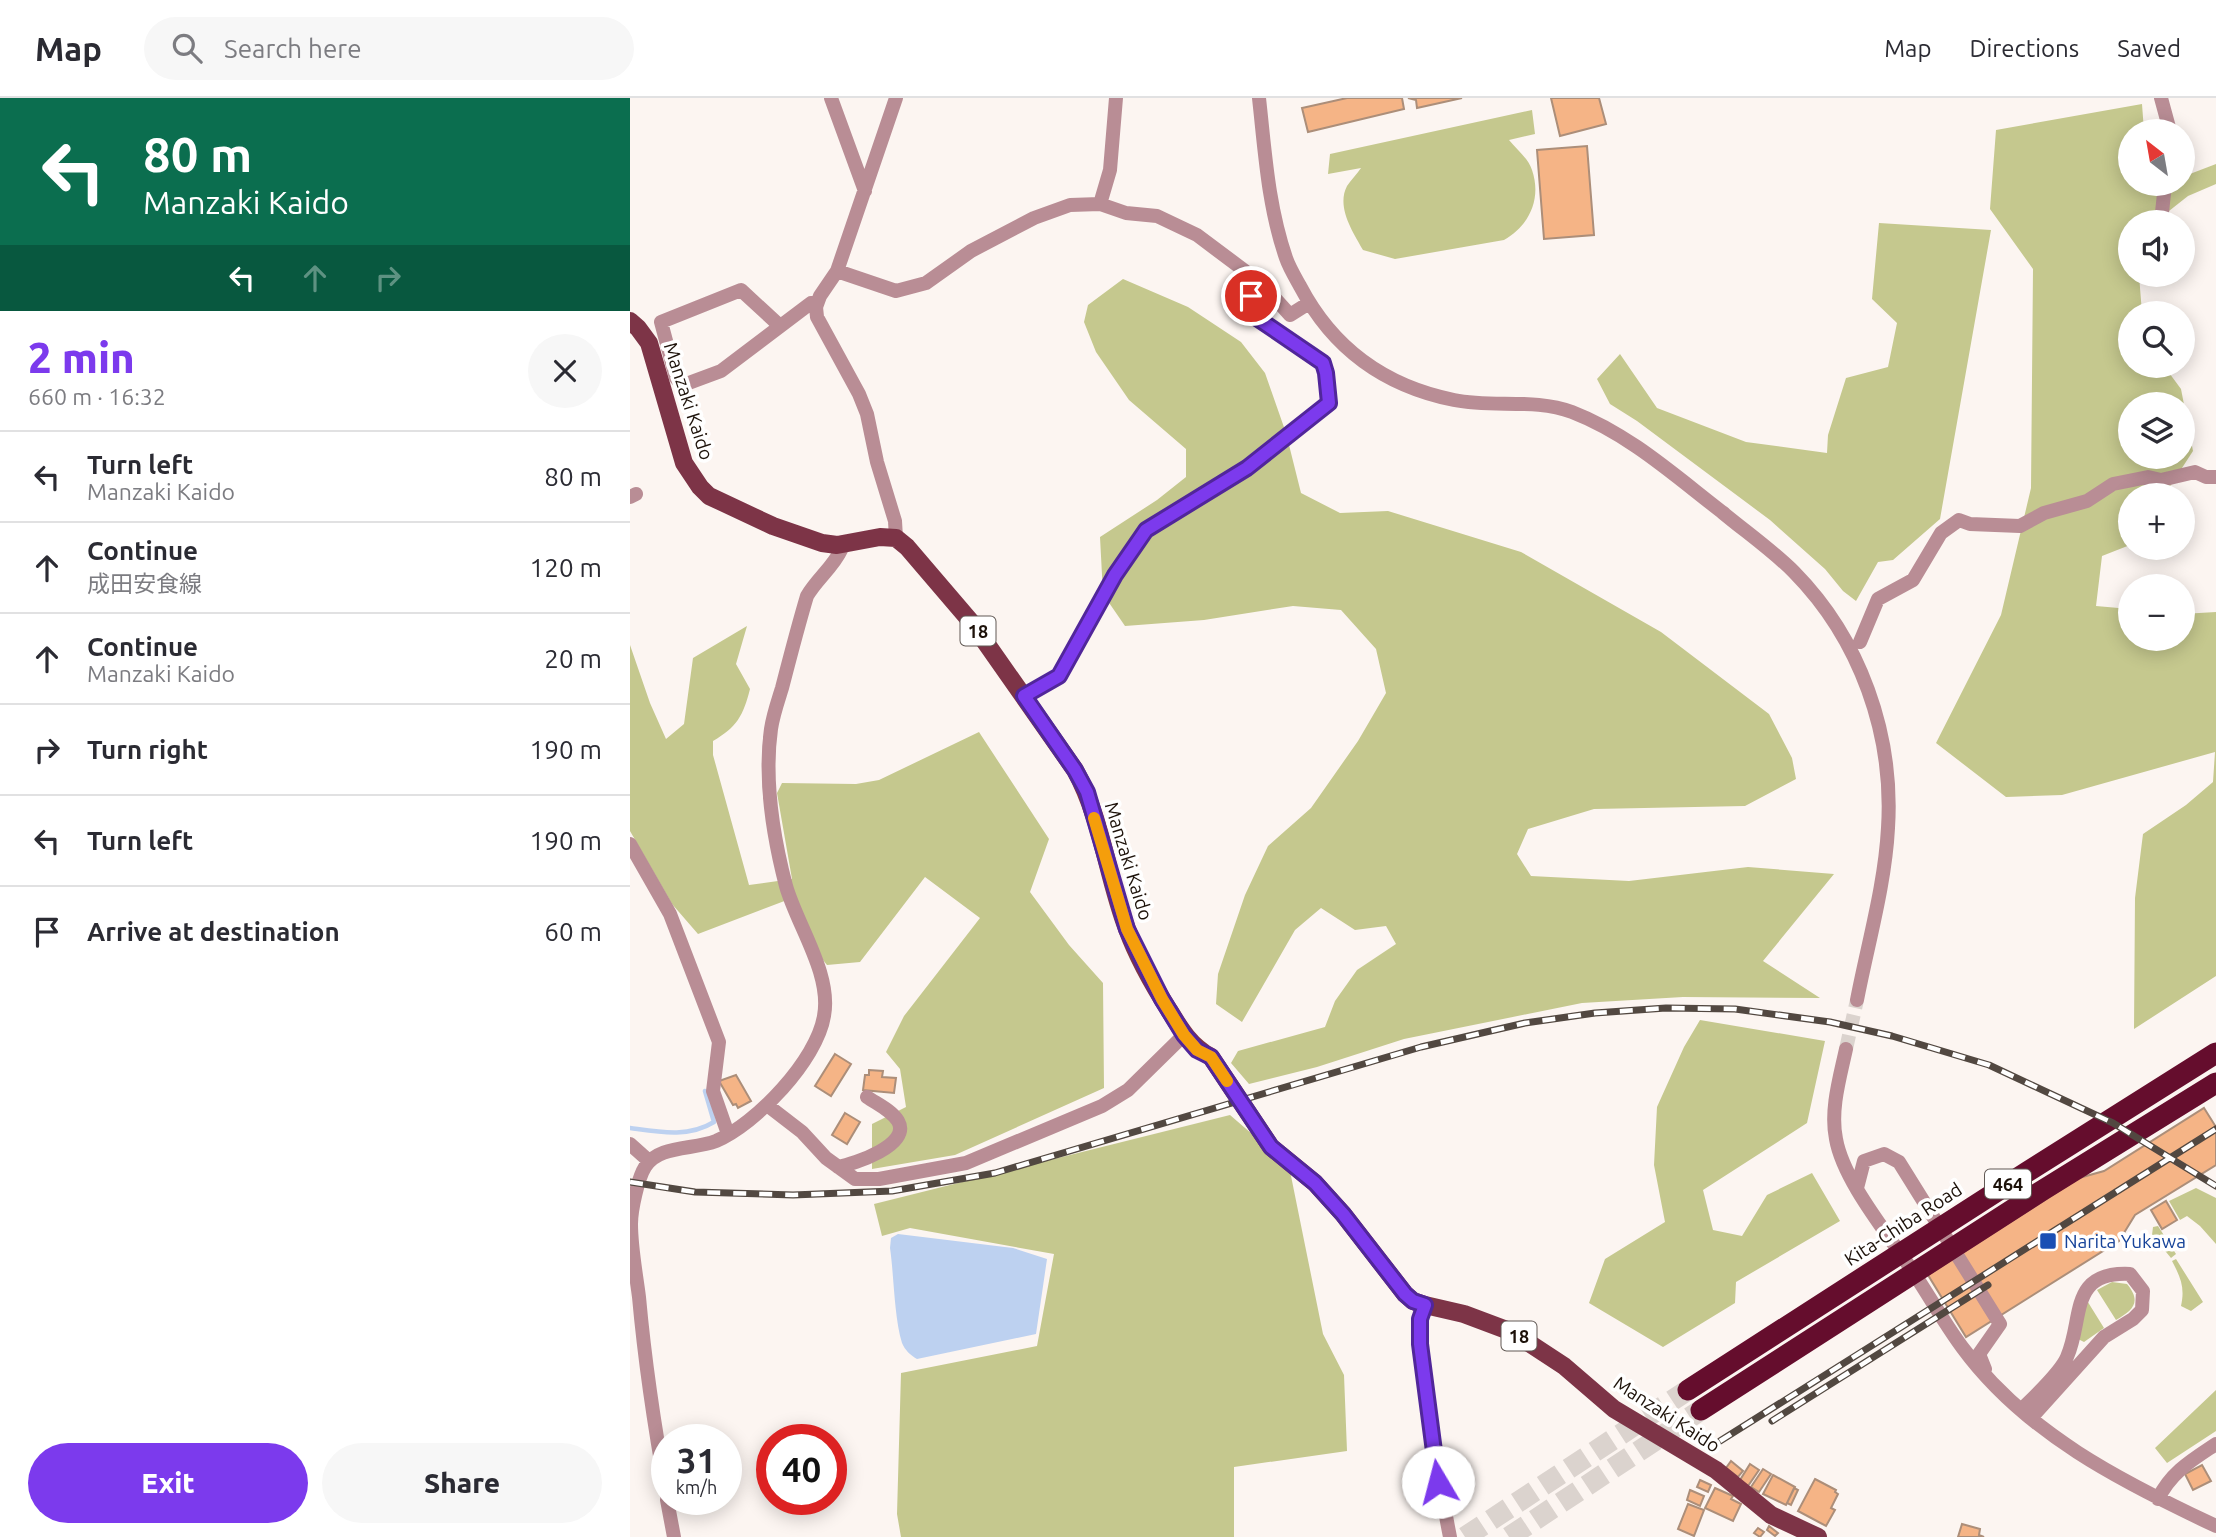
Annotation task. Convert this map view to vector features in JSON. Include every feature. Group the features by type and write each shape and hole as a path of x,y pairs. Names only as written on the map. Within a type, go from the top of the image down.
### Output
{"highway":[{"name":"Kita-Chiba Road","path":"1688,1390 2212,1056"},
{"name":"464","path":"1701,1410 2043,1190 2216,1083"}],"main road":[{"name":"Manzaki Kaido","path":"630,321 649,343 684,463 699,487 709,496 774,526 822,543 837,545 880,537 896,538 907,547 972,623 1075,770 1087,792 1127,929 1162,999 1184,1035 1197,1050 1211,1057 1271,1147 1315,1183 1343,1214 1405,1294 1413,1301 1464,1314 1512,1332 1564,1366 1614,1409 1716,1470 1772,1515 1818,1537"}],"street":[{"path":"831,98 865,191"},
{"path":"896,98 837,271 817,304 817,317 867,414 877,462 895,521 896,538"},
{"path":"1100,204 1110,170 1116,98"},
{"path":"1259,98 1268,180 1286,260 1309,303 1327,329 1356,357 1385,376 1412,388 1458,401 1538,405 1566,410 1618,434 1653,457 1774,554 1813,594 1836,624 1853,652 1878,718 1887,760 1889,794 1883,871 1857,1000"},
{"path":"2161,98 2167,119"},
{"path":"837,271 896,291 926,283 971,251 1034,218 1070,205 1100,204 1126,213 1157,216 1197,234 1261,283 1290,315 1309,303"},
{"path":"1024,696 1059,676 1115,575 1146,530 1247,468 1329,403 1323,363 1257,318 1252,308 1251,296 1261,283"},
{"path":"780,326 741,290 661,321 676,378 680,383 686,384 721,371 811,303 817,304"},
{"path":"1860,642 1878,599 1913,580 1941,533 1959,520 1970,524 2020,526 2044,513 2087,501 2113,484 2148,477 2161,480 2195,472 2206,477 2216,477"},
{"path":"654,1424 631,1223 641,1173 649,1161 660,1153 705,1145 751,1121 803,1061 815,1042 825,1013 820,975 786,886 768,772 771,727 807,596 814,583 836,560 841,550 837,545"},
{"path":"630,844 670,914 719,1042 713,1091 728,1134"},
{"path":"767,1105 802,1132 826,1158 855,1179 879,1179 966,1163 1102,1106 1128,1090 1184,1035"},
{"path":"1846,1049 1835,1110 1836,1139 1845,1166 1962,1348 1992,1383 2057,1439 2158,1499 2216,1526"},
{"path":"838,1167 873,1155 891,1145 900,1134 900,1124 892,1114 866,1097"},
{"path":"630,1144 649,1161"},
{"path":"1857,1188 1864,1161 1884,1154 1899,1161 2000,1324 1979,1354 1992,1383"},
{"path":"2112,1273 2130,1274 2143,1291 2142,1310 2133,1320 2104,1338 2026,1414 2067,1358 2082,1296 2091,1286 2112,1273"},
{"path":"1425,1305 1420,1319 1420,1344 1438,1482 1450,1537"},
{"path":"2158,1499 2175,1472 2216,1444"},
{"path":"670,1515 674,1537"}],"green space":[{"path":"2142,104 2143,119 2118,119 2118,196 2188,196 2170,210 2118,210 2118,287 2140,287 2141,301 2118,301 2118,378 2173,378 2182,392 2118,392 2118,469 2181,469 2172,483 2118,483 2118,550 2102,556 2096,606 2118,608 2118,651 2195,651 2195,613 2216,612 2216,976 2134,1029 2135,898 2143,834 2186,805 2213,782 2215,752 2062,795 2006,797 1936,743 2001,615 2031,488 2033,269 1990,209 1996,130"},
{"path":"1532,110 1535,134 1509,140 1525,158 1535,181 1531,211 1513,234 1504,240 1395,259 1363,250 1347,219 1343,202 1347,186 1361,168 1328,174 1330,154"},
{"path":"2216,164 2216,184 2195,193 2195,172"},
{"path":"1879,223 1991,230 1940,519 1893,560 1878,562 1856,601 1770,520 1610,404 1597,379 1620,354 1657,408 1746,442 1827,453 1828,435 1846,378 1888,367 1897,323 1872,299"},
{"path":"1123,279 1188,307 1241,342 1265,373 1286,433 1301,493 1340,513 1388,511 1521,552 1661,632 1769,714 1792,758 1796,779 1745,806 1594,809 1528,829 1517,854 1531,876 1629,881 1748,867 1834,874 1763,961 1820,998 1683,997 1582,1003 1404,1039 1317,1067 1249,1084 1231,1063 1238,1051 1325,1027 1335,1001 1357,970 1396,944 1386,926 1355,930 1321,908 1295,930 1242,1022 1216,1004 1218,974 1245,895 1268,846 1311,808 1358,741 1386,693 1376,649 1341,610 1293,606 1204,620 1125,626 1103,594 1100,537 1157,500 1186,477 1186,449 1129,400 1096,352 1084,322 1088,305"},
{"path":"747,626 736,664 750,689 738,720 713,741 713,755 749,885 792,879 777,793 782,783 856,784 879,780 979,732 1049,839 1030,892 1069,945 1103,983 1104,1088 955,1155 872,1169 872,1124 906,1107 900,1069 886,1052 904,1016 980,918 925,877 860,962 827,965 819,955 795,897 698,934 672,904 630,831 630,645 666,739 684,724 693,658"},
{"path":"1700,1020 1825,1041 1807,1123 1703,1190 1713,1230 1742,1236 1767,1195 1812,1173 1840,1221 1736,1282 1735,1303 1663,1347 1589,1303 1605,1259 1665,1222 1654,1165 1657,1107 1684,1047"},
{"path":"1230,1115 1289,1166 1323,1334 1344,1375 1347,1451 1234,1467 1234,1537 901,1537 897,1514 901,1373 1037,1346 1054,1254 910,1228 882,1236 874,1204"},
{"path":"2196,1188 2216,1198 2216,1244 2187,1216 2180,1220 2169,1201"},
{"path":"2158,1226 2176,1254 2171,1258 2152,1235 2153,1227"},
{"path":"2176,1259 2203,1302 2191,1311 2181,1306 2181,1283 2172,1261"},
{"path":"2112,1282 2127,1284 2135,1301 2127,1313 2116,1320 2097,1290"},
{"path":"2086,1299 2104,1328 2084,1342 2078,1339"},
{"path":"2216,1390 2216,1431 2167,1463 2155,1448"}],"water":[{"path":"898,1234 1013,1248 1047,1259 1036,1334 917,1359 912,1356 902,1343 896,1309 890,1248 891,1238"}],"building":[{"path":"1347,98 1402,98 1404,109 1308,132 1302,108"},
{"path":"1408,98 1462,98 1417,108 1416,100"},
{"path":"1551,98 1599,98 1606,124 1560,136"},
{"path":"1587,146 1594,235 1544,239 1537,150"},
{"path":"835,1054 851,1064 831,1096 815,1086"},
{"path":"869,1070 883,1071 882,1077 896,1078 894,1093 863,1090 865,1075 869,1075"},
{"path":"736,1075 751,1101 738,1108 736,1104 733,1105 719,1081"},
{"path":"2204,1108 2216,1127 2216,1165 2135,1215 2119,1241 1966,1337 1928,1275 2079,1178 2104,1171"},
{"path":"845,1113 860,1122 847,1144 832,1135"},
{"path":"2166,1201 2177,1220 2162,1229 2151,1210"},
{"path":"1731,1461 1743,1471 1738,1477 1726,1468"},
{"path":"1750,1464 1759,1470 1748,1486 1740,1480"},
{"path":"2202,1465 2211,1481 2193,1490 2185,1474"},
{"path":"1763,1469 1771,1474 1759,1492 1751,1487"},
{"path":"1773,1475 1795,1487 1786,1505 1763,1494"},
{"path":"1815,1479 1836,1490 1838,1494 1831,1508 1835,1510 1826,1526 1798,1511"},
{"path":"1700,1480 1711,1485 1708,1492 1697,1487"},
{"path":"1715,1488 1733,1496 1731,1499 1741,1504 1733,1521 1705,1508"},
{"path":"1794,1488 1798,1490 1791,1505 1787,1503"},
{"path":"1690,1490 1704,1496 1700,1506 1687,1500"},
{"path":"1688,1504 1704,1510 1694,1536 1678,1529"},
{"path":"1962,1524 1980,1529 1979,1535 1984,1537 1958,1537"},
{"path":"1769,1526 1778,1533 1775,1536 1767,1530"},
{"path":"1758,1528 1764,1532 1760,1537 1754,1533"}],"waterway":[{"path":"630,1128 684,1132 704,1127 714,1122 705,1091"}],"tunnel":[{"path":"1846,1049 1857,1000"},
{"path":"1465,1537 1688,1390"},
{"path":"1509,1537 1701,1410"}],"railway":[{"path":"630,1182 695,1192 793,1195 892,1191 995,1173 1421,1047 1525,1023 1595,1013 1666,1008 1735,1009 1830,1022 1892,1036 1989,1065 2113,1123 2216,1186"},
{"path":"1720,1441 2216,1129"},
{"path":"1772,1421 1988,1285"}],"slow traffic":[{"path":"1094,818 1127,929 1162,999 1184,1035 1197,1050 1211,1057 1227,1081"}],"place":[{"name":"Narita Yukawa","path":"2048,1241"}],"route":[{"path":"1251,296 1252,308 1257,318 1323,363 1329,403 1247,468 1146,530 1115,575 1059,676 1024,696 1087,792 1127,929 1162,999 1184,1035 1197,1050 1211,1057 1271,1147 1315,1183 1343,1214 1405,1294 1413,1301 1425,1305 1420,1319 1420,1344 1438,1482"}]}
